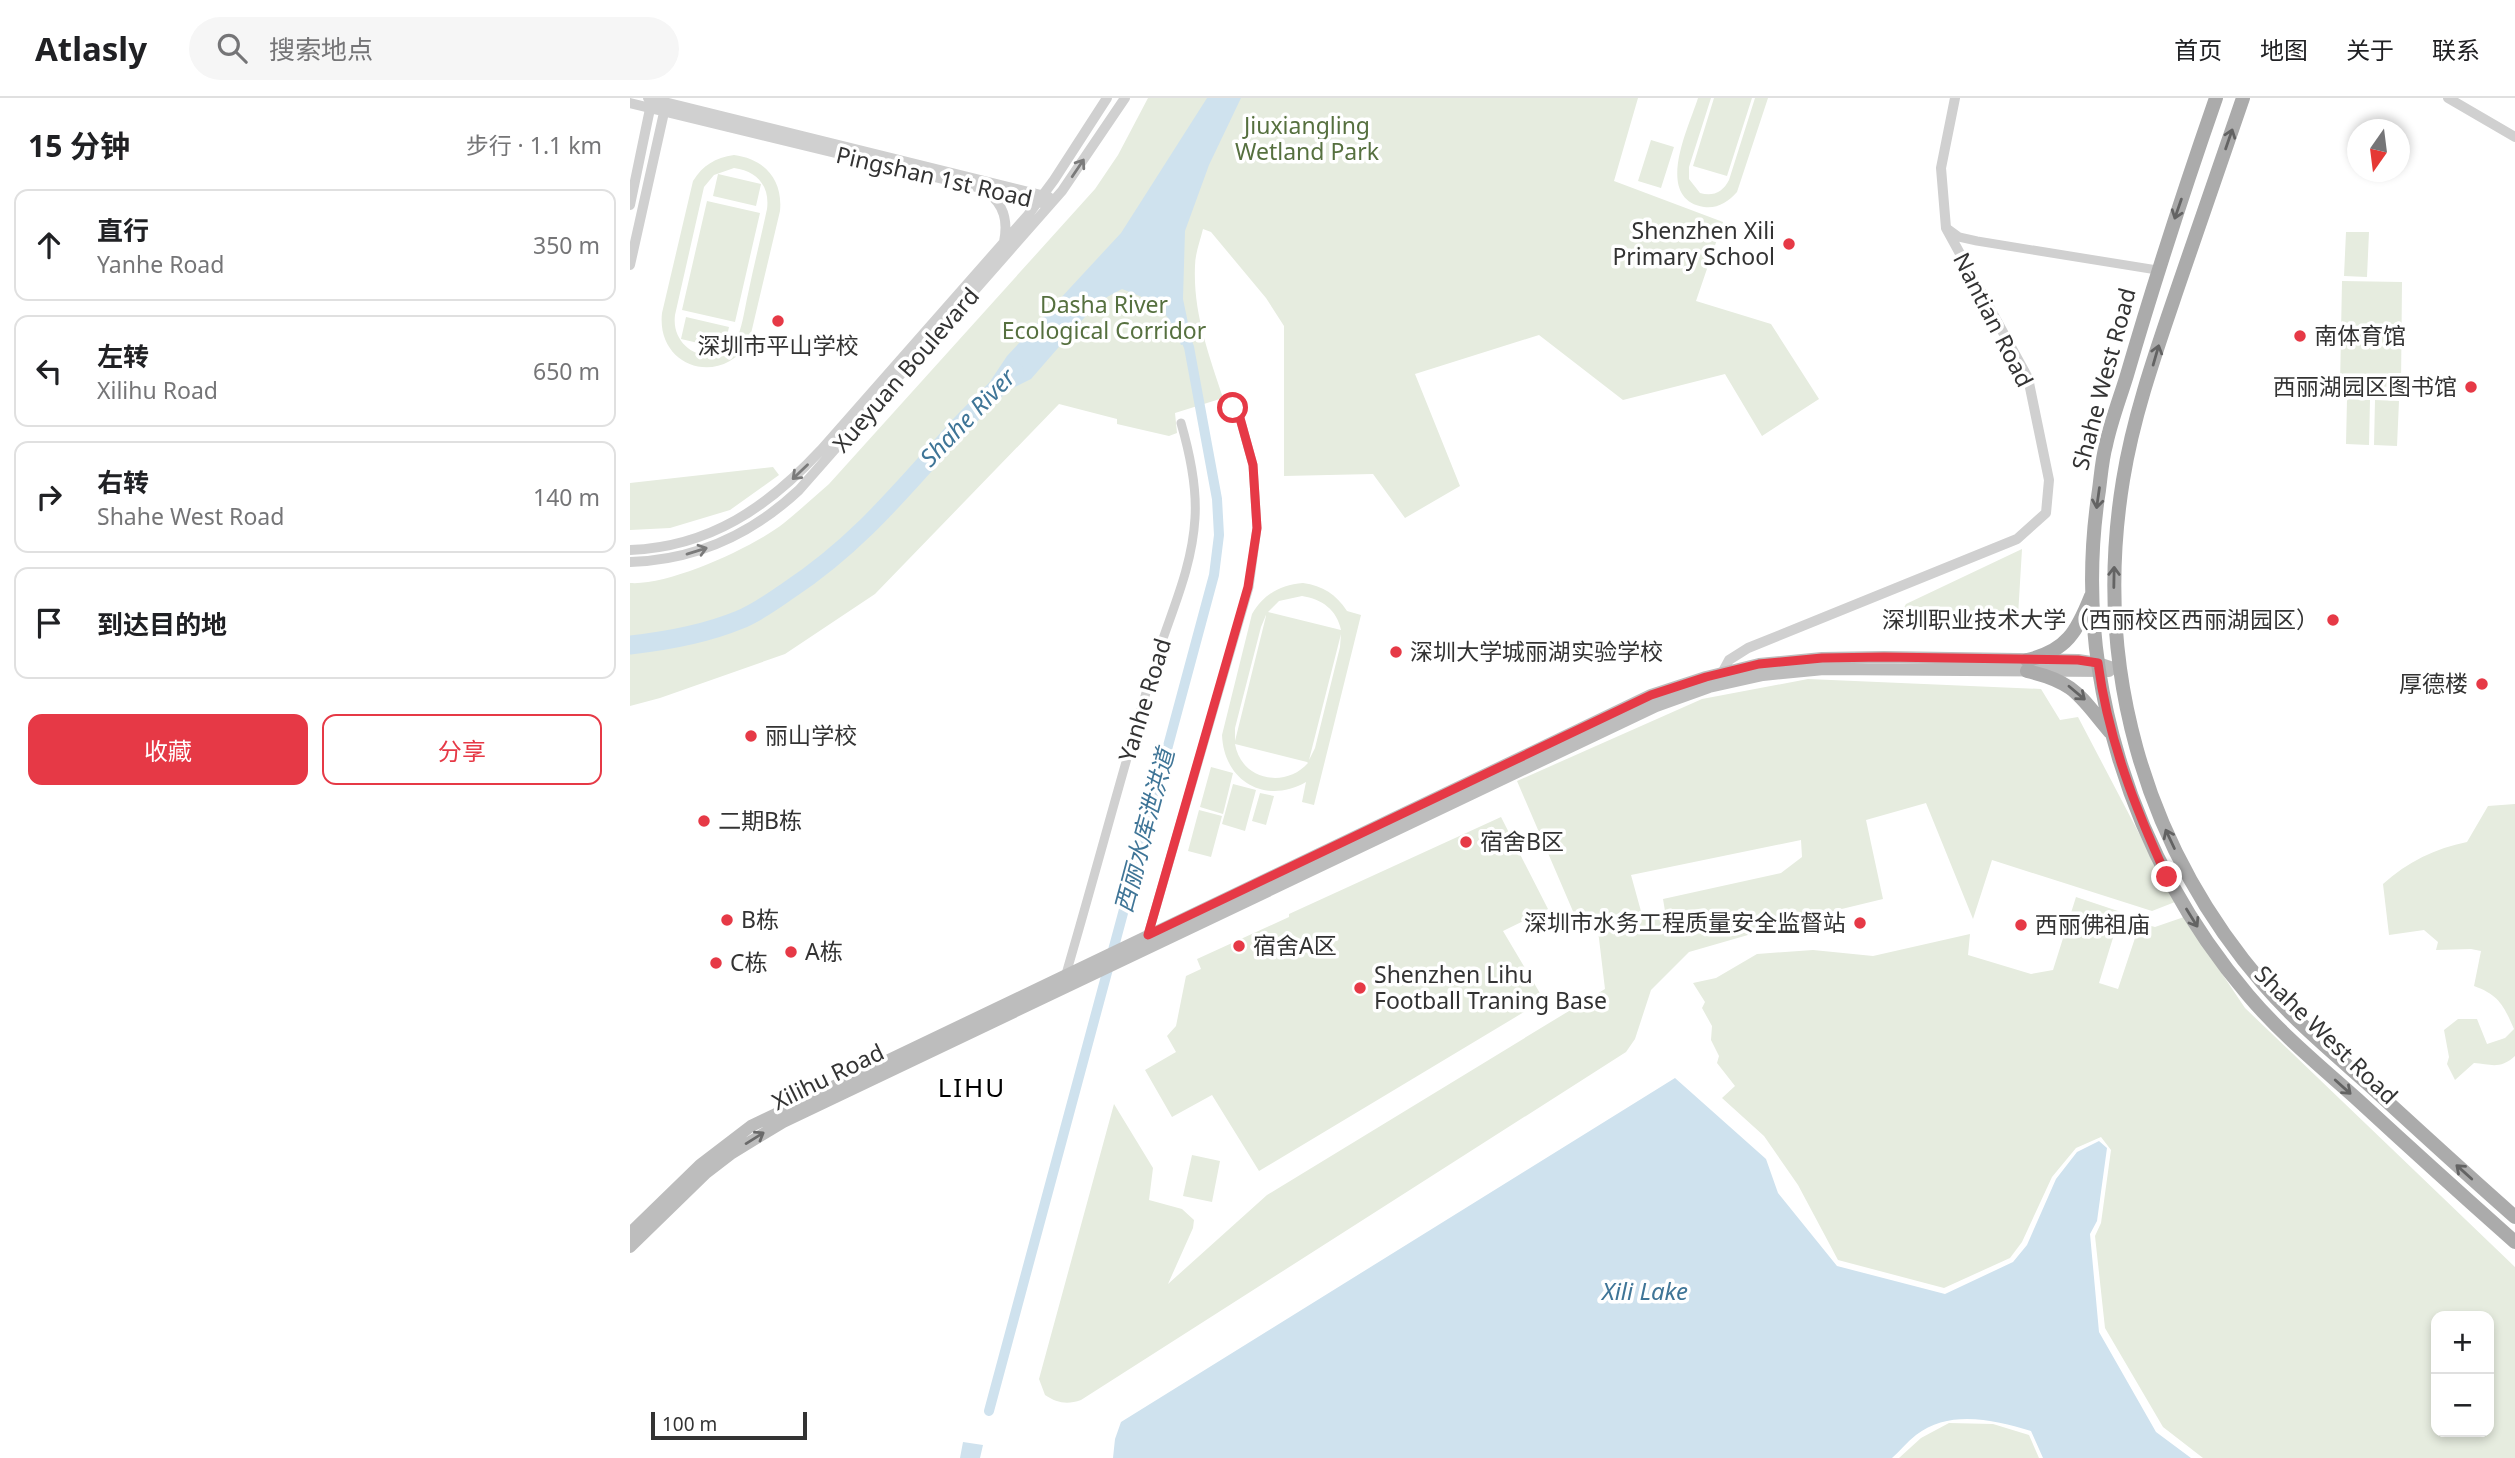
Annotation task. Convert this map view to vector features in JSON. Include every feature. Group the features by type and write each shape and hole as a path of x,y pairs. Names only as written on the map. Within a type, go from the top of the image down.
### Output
{"main road":[{"name":"Shahe West Road","path":"2216,98 2157,270 2105,446 2094,532 2092,591 2099,667 2113,736 2132,797 2158,859 2193,920 2231,975 2294,1042 2515,1242"},
{"name":"Shahe West Road","path":"2243,98 2161,336 2129,450 2119,506 2114,562 2115,619 2119,670 2137,753 2160,817 2198,893 2229,940 2265,986 2302,1025 2515,1217"},
{"path":"1068,979 1656,706 1709,687 1763,675 1824,669 2027,665 2057,649 2068,639 2077,627 2092,591"},
{"path":"1116,956 1148,935 1651,695 1722,673 1759,664 1822,658 1884,657 2119,670"},
{"path":"2027,665 2074,689 2113,736"},
{"name":"Xilihu Road","path":"630,1233 700,1165 751,1126 1068,979"},
{"name":"Xilihu Road","path":"630,1247 706,1173 732,1153 783,1122 1068,979"}],"street":[{"name":"Xueyuan Boulevard","path":"630,562 663,559 707,548 752,526 789,499 830,457 1045,200 1107,98"},
{"name":"Xueyuan Boulevard","path":"630,550 693,539 732,523 770,499 821,450 1004,242 1073,176 1125,98"},
{"name":"Nantian Road","path":"1722,673 1729,660 1748,648 2017,539 2046,513 2049,480 2028,378 1946,228 1941,168 1955,98"},
{"path":"2448,98 2515,137"},
{"path":"630,103 651,101 666,104 630,265"},
{"path":"630,205 651,101"},
{"name":"Pingshan 1st Road","path":"666,104 1045,200"},
{"name":"Pingshan 1st Road","path":"666,104 978,188 1045,200"},
{"path":"978,188 993,197 1003,212 1007,227 1004,242"},
{"path":"1946,228 1959,236 1977,241 2157,270"},
{"path":"1148,935 1248,587 1257,528 1253,465 1238,411 1233,408"},
{"name":"Yanhe Road","path":"1068,979 1153,668 1182,590 1190,555 1195,519 1195,486 1181,423"}],"green space":[{"path":"1148,98 1638,98 1614,181 1723,222 1696,301 1771,324 1819,399 1762,436 1725,374 1623,400 1539,335 1415,374 1460,486 1405,518 1373,474 1284,476 1284,326 1266,298 1211,232 1203,229 1195,261 1197,300 1203,333 1223,398 1175,413 1177,433 1169,436 1117,424 1117,419 1059,404 875,594 785,654 630,706 630,583 647,582 688,572 753,543 784,523 829,484 1095,189 1118,155"},
{"path":"1698,98 1711,98 1689,167 1689,179 1700,193 1713,194 1724,188 1729,180 1755,98 1768,98 1737,192 1726,202 1713,207 1704,207 1689,201 1680,190 1677,176 1682,143"},
{"path":"1714,98 1752,98 1727,176 1693,166"},
{"path":"1651,140 1674,147 1661,188 1638,181"},
{"path":"727,156 745,157 763,166 770,173 778,190 780,211 749,342 737,356 722,364 707,367 692,365 679,358 669,347 663,332 662,313 693,181 705,167","holes":["734,168 760,181 767,201 743,320 738,336 730,347 720,353 698,354 680,340 675,315 704,187 714,175"]},
{"path":"718,174 761,184 756,206 713,196"},
{"path":"707,201 760,213 735,322 682,310"},
{"path":"2346,232 2369,232 2367,277 2344,276"},
{"path":"2342,281 2402,282 2401,387 2340,386"},
{"path":"686,317 729,327 724,349 681,339"},
{"path":"2347,399 2370,400 2369,445 2346,444"},
{"path":"2375,400 2399,401 2397,446 2374,445"},
{"path":"773,467 779,475 730,510 670,528 630,530 630,483"},
{"path":"2022,549 2018,616 1905,615 1902,611 1906,604"},
{"path":"1295,584 1317,586 1334,595 1347,611 1361,615 1314,805 1302,802 1306,782 1291,789 1262,790 1239,777 1230,765 1222,735 1252,614 1267,596 1280,588","holes":["1302,596 1316,600 1332,611 1341,630 1268,612 1279,601","1266,615 1235,741 1235,728","1341,634 1315,748 1309,760","1235,744 1308,763 1288,776 1265,777 1246,766"]},
{"path":"1808,679 2041,689 2060,720 2078,717 2175,902 2152,911 1992,860 1973,919 1926,803 1866,820 1883,899 1689,952 1651,990 1635,1039 1626,1052 1081,1400 1062,1402 1045,1395 1039,1379 1114,1104 1153,1168 1149,1200 1182,1209 1194,1220 1168,1284 1267,1195 1605,989 1597,922 1575,916 1517,781 1702,699","holes":["1801,840 1802,857 1781,873 1663,899 1665,911 1642,915 1631,875"]},
{"path":"1211,767 1233,773 1223,814 1200,807"},
{"path":"1233,784 1256,790 1245,831 1222,824"},
{"path":"1260,793 1274,796 1266,825 1252,821"},
{"path":"2515,804 2515,1056 2500,1065 2474,1063 2455,1080 2447,1064 2449,1057 2444,1030 2458,1019 2477,1019 2487,1044 2505,1038 2514,1029 2500,1002 2474,986 2481,951 2436,950 2438,942 2424,930 2389,935 2383,884 2422,857 2467,842 2488,806"},
{"path":"1199,810 1222,816 1211,857 1188,851"},
{"name":"Shenzhen Lihu Football Traning Base","path":"1501,817 1548,909 1503,931 1544,1000 1259,1171 1212,1095 1172,1117 1145,1070 1176,1052 1167,1036 1176,1026 1186,976 1201,969 1197,959"},
{"path":"2076,897 2121,912 2099,983 2118,989 2140,923 2155,927 2184,917 2245,1008 2515,1267 2515,1458 2203,1458 2163,1427 2105,1328 2095,1236 2101,1223 2111,1150 2101,1137 2076,1148 2052,1177 2022,1242 2010,1258 1944,1288 1838,1260 1798,1185 1764,1136 1722,1098 1735,1086 1717,1063 1719,1056 1711,1040 1712,1026 1702,1008 1705,1002 1693,983 1716,978 1757,954 1813,950 1873,956 1970,934 1968,955 2031,974 2053,970"},
{"path":"1192,1155 1220,1161 1212,1202 1183,1196"},
{"path":"1949,1423 1993,1424 2029,1435 2039,1458 1899,1458 1921,1438"}],"water":[{"path":"1207,98 1241,98 1209,165 1185,231 1183,299 1192,342 1181,345 1171,323 1160,309 1122,289 1098,302 1031,379 1001,394 991,387 991,380 1007,356 1121,233"},
{"name":"Xili Lake","path":"1675,1078 1766,1159 1778,1193 1837,1266 1945,1294 2013,1262 2027,1245 2056,1179 2077,1152 2099,1141 2107,1148 2097,1221 2090,1234 2099,1332 2156,1432 2191,1458 2043,1458 2031,1431 2002,1423 1958,1419 1929,1427 1892,1458 1113,1458 1115,1439 1121,1422"},
{"path":"963,1442 983,1445 980,1458 960,1458"}],"waterway":[{"name":"西丽水库泄洪道","path":"989,1411 1214,575 1219,535 1217,499 1189,347 1182,331"},
{"name":"Shahe River","path":"630,645 685,636 739,620 765,607 813,573 877,517 961,424 1014,371"}],"place":[{"name":"Shenzhen Xili Primary School","path":"1789,244"},
{"name":"深圳市平山学校","path":"778,321"},
{"name":"南体育馆","path":"2300,336"},
{"name":"西丽湖园区图书馆","path":"2471,387"},
{"name":"深圳职业技术大学（西丽校区西丽湖园区）","path":"2333,620"},
{"name":"深圳大学城丽湖实验学校","path":"1396,652"},
{"name":"厚德楼","path":"2482,684"},
{"name":"丽山学校","path":"751,736"},
{"name":"二期B栋","path":"704,821"},
{"name":"宿舍B区","path":"1466,842"},
{"name":"B栋","path":"727,920"},
{"name":"深圳市水务工程质量安全监督站","path":"1860,923"},
{"name":"西丽佛祖庙","path":"2021,925"},
{"name":"宿舍A区","path":"1239,946"},
{"name":"A栋","path":"791,952"},
{"name":"C栋","path":"716,963"},
{"name":"Shenzhen Lihu Football Traning Base","path":"1360,988"}],"district":[{"name":"LIHU","path":"972,1088"}],"route":[{"path":"1233,408 1238,411 1253,465 1257,528 1248,587 1148,935 1651,695 1706,677 1759,664 1822,658 2078,660 2098,663 2119,758 2132,797 2167,877"}],"park label":[{"name":"Jiuxiangling Wetland Park","path":"1307,139"},
{"name":"Dasha River Ecological Corridor","path":"1104,318"}]}
